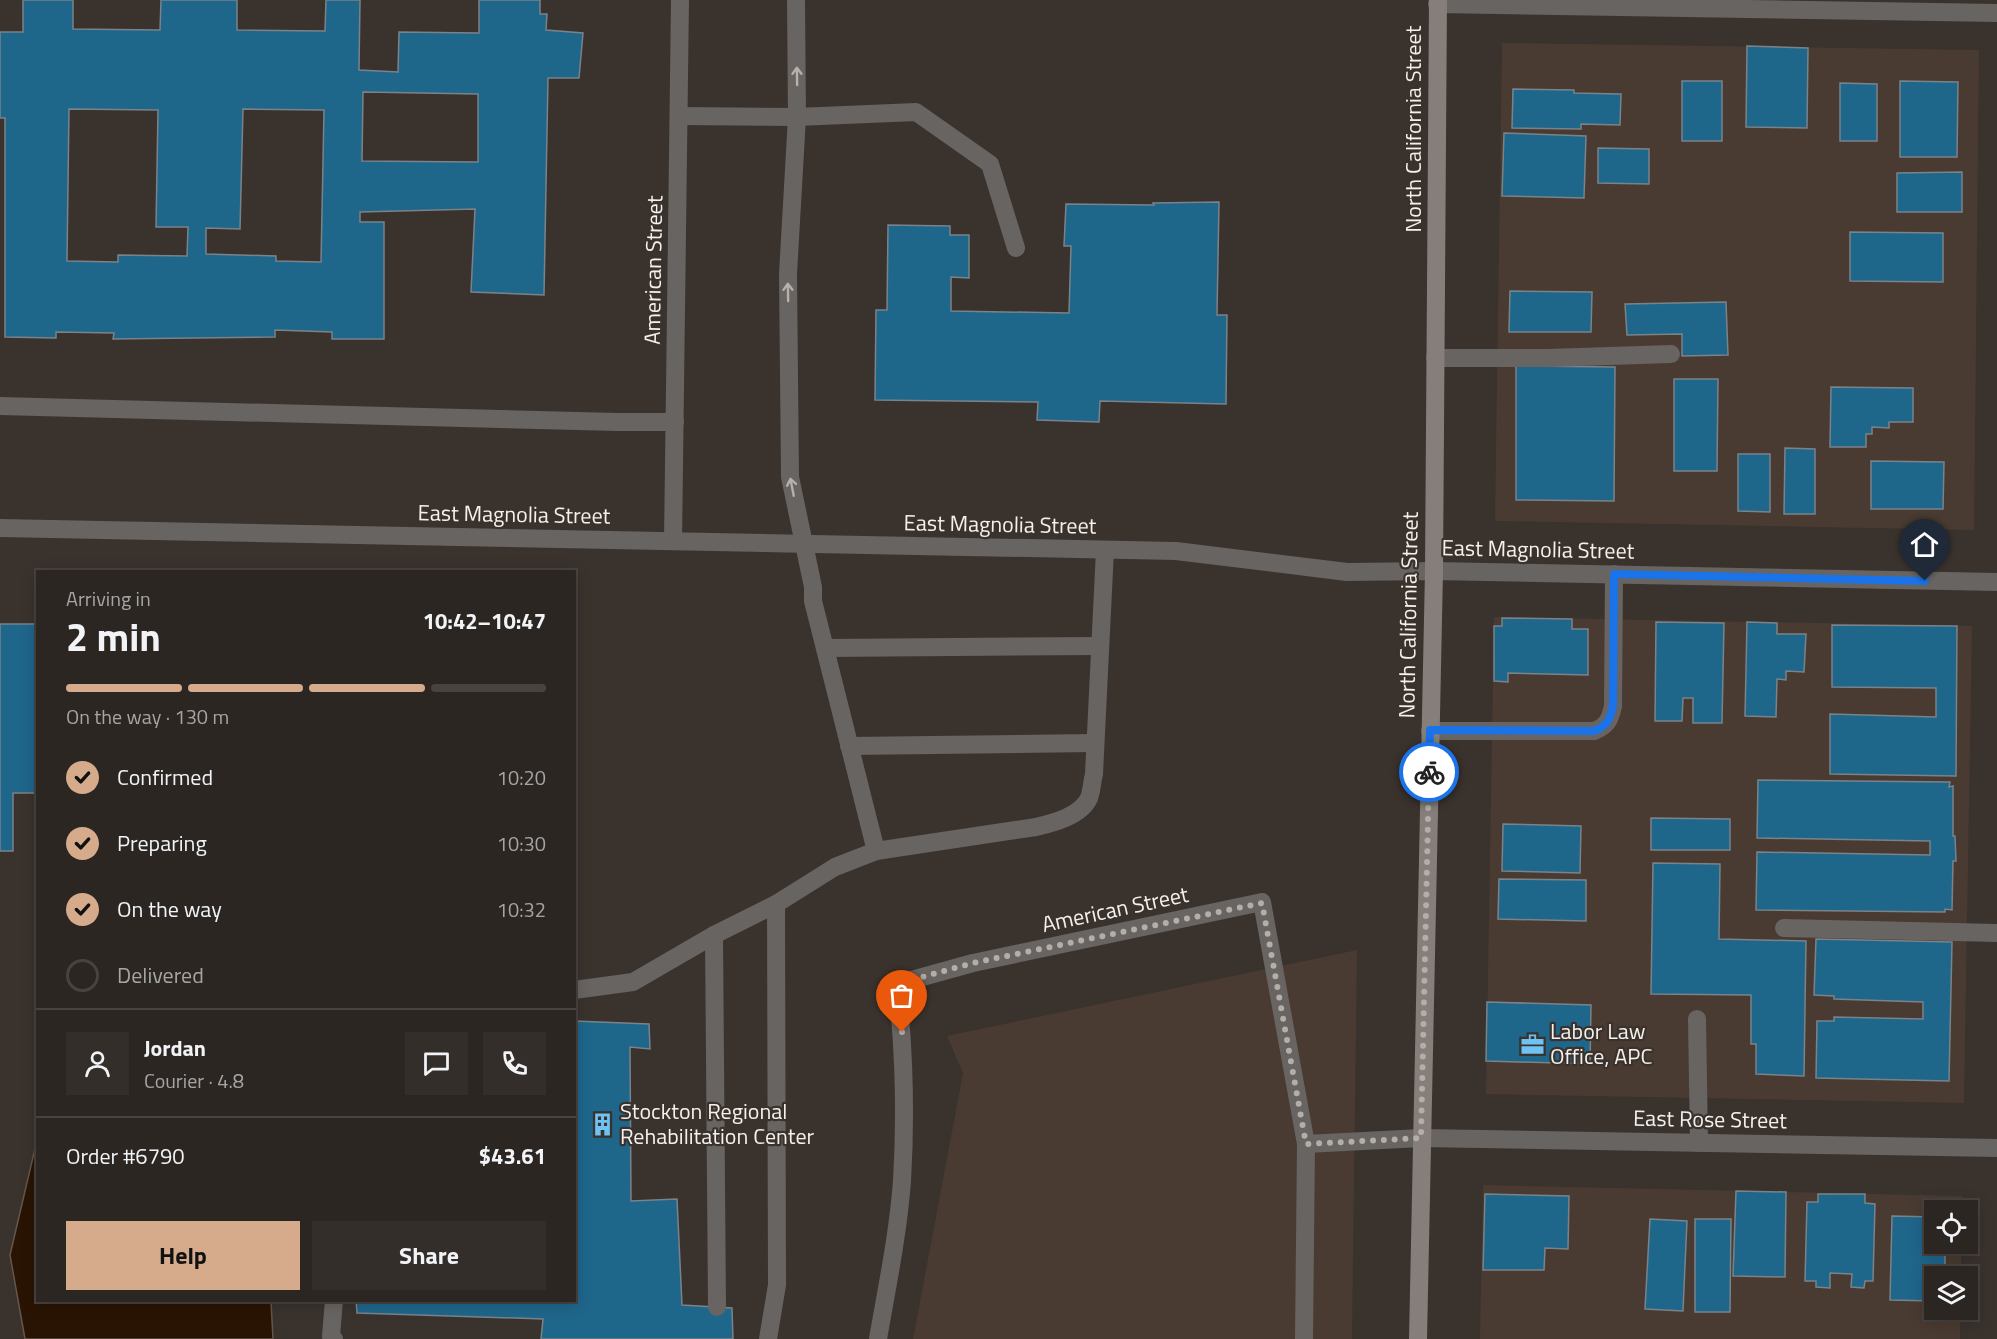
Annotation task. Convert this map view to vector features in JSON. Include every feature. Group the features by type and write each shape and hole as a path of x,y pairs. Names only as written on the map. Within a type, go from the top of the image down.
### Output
{"street":[{"name":"American Street","path":"673,541 680,0"},
{"path":"796,0 797,117 788,274 790,477 813,587 813,601 876,851"},
{"path":"1438,2 1997,13"},
{"name":"North California Street","path":"1418,1339 1434,571 1438,2"},
{"path":"679,116 797,117 916,112 990,164 1016,248"},
{"path":"1435,358 1548,358 1671,354"},
{"path":"0,406 675,422"},
{"name":"East Magnolia Street","path":"0,528 1176,551 1347,572 1434,571 1997,582"},
{"path":"576,990 633,982 714,935 776,904 836,867 876,851 1036,827 1073,815 1088,800 1094,774 1105,550"},
{"path":"1430,730 1594,731 1604,727 1610,719 1613,706 1614,574"},
{"path":"825,648 1100,646"},
{"path":"849,746 1095,743"},
{"name":"American Street","path":"878,1339 895,1242 902,1182 902,1032 897,984 973,963 1262,903 1306,1144 1304,1339"},
{"path":"768,1339 777,1285 776,904"},
{"path":"1784,928 1997,933"},
{"path":"714,935 717,1307"},
{"path":"1697,1019 1699,1143"},
{"name":"East Rose Street","path":"1306,1144 1421,1138 1997,1148"},
{"path":"333,1339 334,1302"}],"shaded area":[{"path":"1502,43 1979,50 1974,530 1495,521"},
{"path":"1494,617 1972,626 1964,1103 1486,1094"},
{"path":"1357,950 1352,1339 913,1339 963,1073 947,1036"},
{"path":"36,1144 36,1302 271,1302 273,1339 25,1339 10,1255"},
{"path":"1483,1185 1962,1196 1962,1200 1924,1200 1924,1254 1961,1254 1961,1266 1924,1266 1924,1320 1960,1320 1960,1339 1480,1339"}],"building":[{"path":"23,0 73,0 73,29 160,30 161,0 237,0 237,30 325,31 326,0 360,0 359,70 398,72 399,32 479,33 479,0 540,0 540,14 547,14 546,30 583,33 579,78 548,78 544,295 471,292 475,209 360,212 360,222 384,222 384,339 332,339 332,332 275,330 275,337 113,339 114,333 56,332 56,338 5,337 5,118 0,118 0,32 23,32","holes":["363,92 478,94 478,162 362,161","69,109 158,110 156,227 188,227 187,256 118,255 118,262 67,261","243,109 324,110 321,262 276,261 276,256 206,254 206,228 240,229"]},
{"path":"1747,46 1808,48 1807,128 1746,127"},
{"path":"1682,81 1722,81 1722,141 1682,141"},
{"path":"1900,81 1958,82 1957,157 1900,157"},
{"path":"1840,83 1877,84 1877,141 1840,141"},
{"path":"1513,89 1574,90 1574,93 1621,94 1620,125 1581,124 1581,129 1512,128"},
{"path":"1504,133 1586,136 1584,198 1502,196"},
{"path":"1598,148 1649,149 1649,184 1598,183"},
{"path":"1962,172 1962,212 1897,212 1897,173"},
{"path":"1219,202 1217,315 1227,315 1226,404 1100,401 1099,422 1037,420 1038,402 875,400 876,310 887,310 888,225 950,226 950,235 969,235 969,278 951,277 951,311 1069,313 1071,246 1064,246 1066,204 1154,205 1153,203"},
{"path":"1850,232 1943,233 1943,282 1850,281"},
{"path":"1510,291 1592,292 1591,332 1509,332"},
{"path":"1726,302 1728,355 1682,356 1682,334 1627,335 1625,304"},
{"path":"1516,366 1615,367 1614,501 1516,500"},
{"path":"1674,379 1718,379 1717,471 1674,471"},
{"path":"1831,387 1913,388 1913,422 1889,422 1889,428 1872,427 1872,434 1866,434 1866,447 1830,447"},
{"path":"1785,448 1815,449 1815,514 1784,514"},
{"path":"1738,454 1770,454 1770,512 1738,511"},
{"path":"1871,461 1944,462 1943,509 1871,509"},
{"path":"1502,618 1572,619 1572,629 1588,629 1588,675 1508,673 1508,682 1494,681 1494,626 1502,626"},
{"path":"1656,622 1724,623 1722,723 1693,723 1693,698 1683,698 1682,721 1655,721"},
{"path":"1747,622 1777,623 1777,634 1806,634 1804,672 1786,671 1786,680 1777,679 1776,717 1745,716"},
{"path":"0,624 36,624 36,793 13,793 13,851 0,851"},
{"path":"1832,625 1957,626 1956,776 1830,774 1830,714 1936,717 1936,688 1832,687"},
{"path":"1758,780 1950,782 1949,787 1953,786 1953,836 1955,836 1956,861 1953,861 1952,910 1945,909 1945,912 1756,910 1757,852 1930,855 1930,841 1757,838"},
{"path":"1651,818 1730,819 1730,850 1651,850"},
{"path":"1503,824 1581,826 1580,873 1502,871"},
{"path":"1653,863 1720,864 1719,939 1806,941 1804,1076 1756,1074 1756,1044 1751,1044 1751,995 1651,994"},
{"path":"1499,879 1586,880 1586,921 1498,919"},
{"path":"1816,939 1952,942 1949,1081 1816,1078 1817,1021 1834,1021 1834,1017 1923,1019 1923,1002 1834,999 1834,996 1814,995"},
{"path":"1487,1002 1591,1005 1590,1064 1486,1061"},
{"name":"Stockton Regional Rehabilitation Center","path":"576,1021 649,1024 650,1049 630,1047 631,1201 677,1199 682,1305 732,1308 733,1339 541,1339 543,1319 357,1313 356,1302 576,1302"},
{"path":"1736,1191 1786,1192 1785,1277 1733,1276"},
{"path":"1485,1194 1569,1196 1568,1249 1545,1248 1544,1270 1483,1270"},
{"path":"1818,1194 1865,1194 1865,1203 1875,1204 1873,1281 1865,1281 1864,1288 1851,1287 1852,1274 1830,1273 1830,1288 1816,1287 1816,1281 1805,1281 1807,1202 1818,1202"},
{"path":"1892,1216 1924,1217 1924,1254 1945,1254 1945,1266 1924,1266 1924,1301 1890,1300"},
{"path":"1650,1219 1687,1221 1683,1311 1645,1309"},
{"path":"1695,1219 1731,1219 1730,1312 1695,1312"}],"way so far":[{"path":"902,1032 897,984 973,963 1262,903 1306,1144 1421,1138 1429,772"}],"place":[{"name":"Labor Law Office, APC","path":"1532,1044"},
{"name":"Stockton Regional Rehabilitation Center","path":"602,1124"}],"route":[{"path":"1429,772 1430,730 1594,731 1604,727 1610,719 1613,706 1614,574 1925,581"}]}
